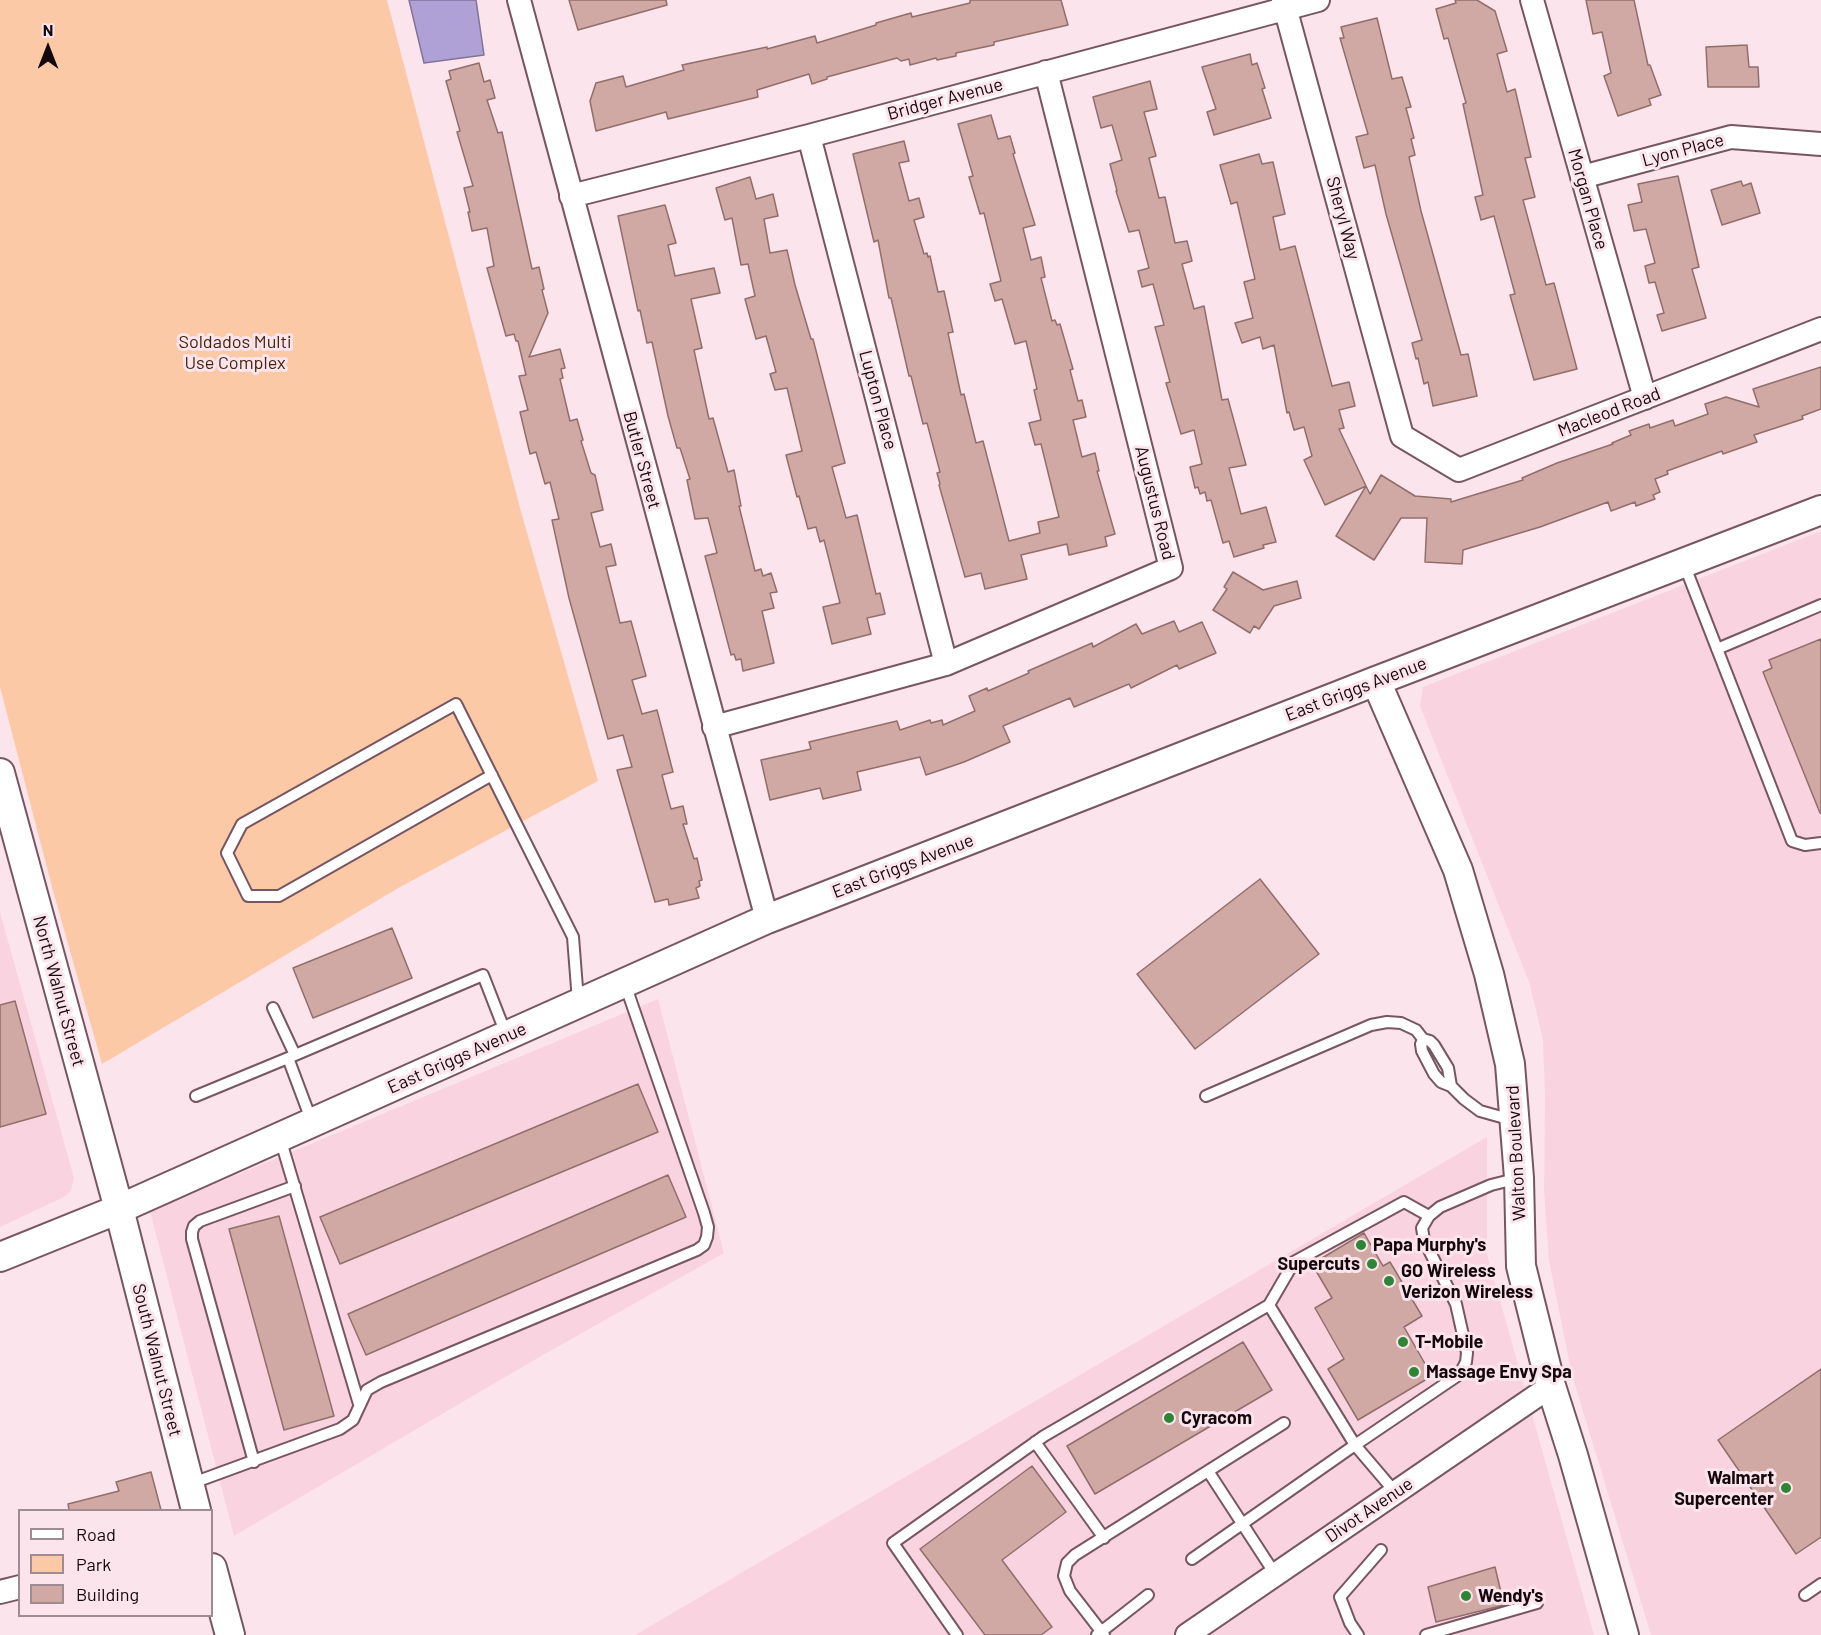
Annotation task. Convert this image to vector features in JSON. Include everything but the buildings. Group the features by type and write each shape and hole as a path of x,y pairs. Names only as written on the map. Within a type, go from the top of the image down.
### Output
{"street":[{"name":"Butler Street","path":"519,0 767,919"},
{"name":"Bridger Avenue","path":"571,196 809,136 1284,4 1318,0"},
{"name":"Morgan Place","path":"1532,0 1645,398"},
{"name":"Sheryl Way","path":"1284,4 1402,436"},
{"name":"Augustus Road","path":"714,727 946,664 1172,568 1046,72"},
{"name":"Lupton Place","path":"809,136 946,664"},
{"name":"Lyon Place","path":"1582,177 1731,137 1821,144"},
{"name":"Macleod Road","path":"1402,436 1459,470 1821,329"},
{"name":"East Griggs Avenue","path":"0,1257 119,1209 767,919 1821,510"},
{"name":"Walton Boulevard","path":"1376,681 1458,870 1489,974 1510,1064 1519,1178 1521,1266 1551,1386 1573,1455 1623,1635"},
{"name":"North Walnut Street","path":"0,773 119,1209"},
{"name":"South Walnut Street","path":"119,1209 193,1497"},
{"name":"Divot Avenue","path":"1187,1635 1551,1386"},
{"path":"213,1572 230,1635"},
{"path":"0,1592 18,1588"}],"lane":[{"path":"1684,564 1792,841 1805,845 1821,843"},
{"path":"1718,650 1821,605"},
{"path":"492,775 279,896 248,896 227,852 242,824 456,704 492,775 573,937 578,1004"},
{"path":"196,1096 483,975 506,1036"},
{"path":"193,1497 254,1462 340,1429 353,1420 367,1390 381,1382 697,1250 704,1245 708,1227 704,1213 624,983"},
{"path":"273,1008 312,1123"},
{"path":"1206,1096 1371,1025 1387,1022 1401,1023 1416,1030 1423,1039 1434,1045 1451,1077 1451,1086 1464,1100 1480,1111 1515,1120"},
{"path":"280,1137 359,1404"},
{"path":"1192,1560 1460,1374 1466,1362 1467,1353 1456,1304 1424,1240 1422,1228 1429,1216 1440,1207 1491,1185 1519,1178"},
{"path":"254,1462 192,1239 192,1232 194,1226 201,1221 295,1186"},
{"path":"957,1635 893,1543 1035,1442 1269,1305 1294,1262 1404,1202 1429,1216"},
{"path":"1269,1305 1355,1445 1395,1492"},
{"path":"1148,1594 1101,1634 1070,1591 1064,1576 1067,1563 1075,1555 1284,1423"},
{"path":"1035,1442 1104,1538"},
{"path":"1208,1471 1275,1575"},
{"path":"1358,1635 1350,1623 1340,1597 1381,1550"},
{"path":"1804,1594 1821,1584"},
{"path":"1426,1635 1538,1603"}],"shaded area":[{"path":"409,0 476,0 484,55 424,63"},
{"path":"1821,531 1821,1635 1651,1635 1572,1375 1549,1261 1544,1190 1543,1039 1529,982 1420,706 1423,687"},
{"path":"0,912 74,1178 71,1191 64,1197 0,1227"},
{"path":"658,999 724,1253 536,1359 234,1536 150,1211"},
{"path":"1487,1137 1487,1254 1594,1635 635,1635"}],"green space":[{"name":"Soldados Multi Use Complex","path":"0,0 387,0 520,508 598,781 400,887 102,1064 52,887 0,687"}],"place":[{"name":"Papa Murphy's","path":"1361,1245"},
{"name":"Supercuts","path":"1372,1264"},
{"name":"GO Wireless Verizon Wireless","path":"1389,1281"},
{"name":"T-Mobile","path":"1403,1342"},
{"name":"Massage Envy Spa","path":"1414,1372"},
{"name":"Cyracom","path":"1169,1418"},
{"name":"Walmart Supercenter","path":"1786,1488"},
{"name":"Wendy's","path":"1466,1596"}]}
